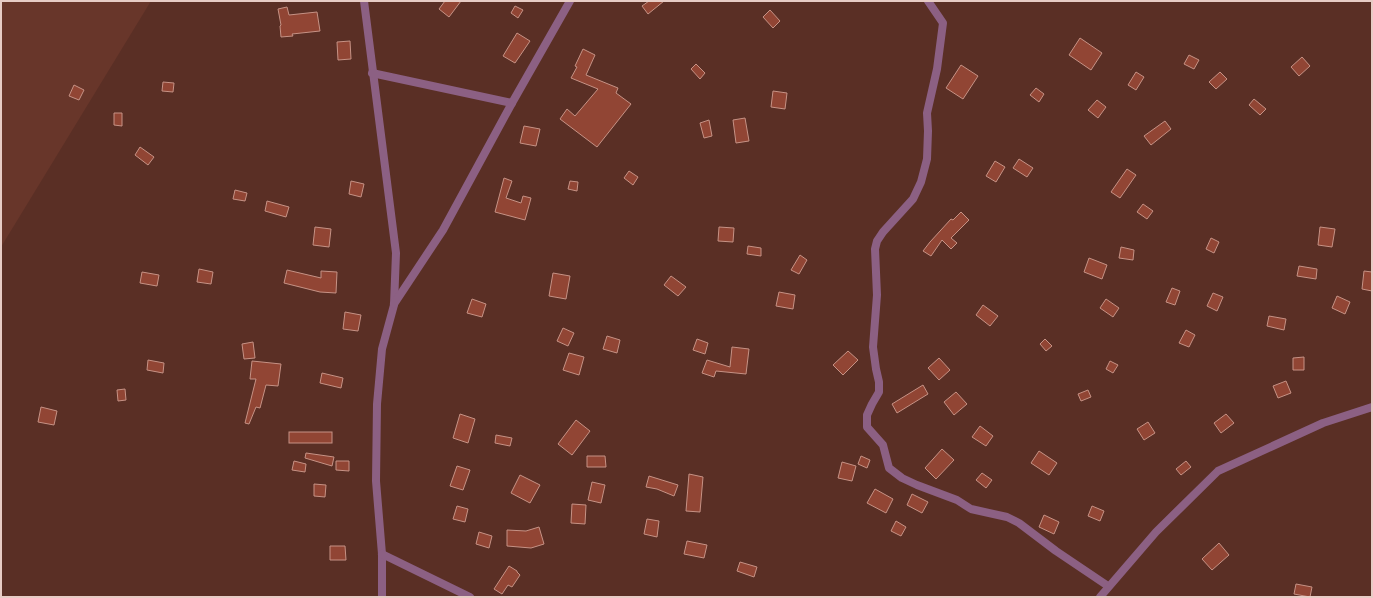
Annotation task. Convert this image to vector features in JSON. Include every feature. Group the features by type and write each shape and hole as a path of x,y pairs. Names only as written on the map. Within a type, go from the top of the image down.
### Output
{"street":[{"path":"364,1 396,253 394,305 382,349 377,404 376,481 382,554 382,597"},
{"path":"394,305 443,230 512,103 570,1"},
{"path":"928,1 943,23 937,69 926,113 928,132 927,159 921,182 913,199 883,232 877,241 875,249 877,295 873,347 876,369 880,382 879,392 867,415 867,427 882,445 889,468 902,478 957,500 971,509 1007,517 1108,586"},
{"path":"372,73 512,103"},
{"path":"1100,597 1156,532 1218,471 1323,423 1372,407"},
{"path":"382,554 470,597"}],"shaded area":[{"path":"1,1 151,1 1,247"}],"building":[{"path":"445,1 461,1 449,17 439,9"},
{"path":"649,1 664,1 648,14 642,6"},
{"path":"515,6 523,10 518,18 511,13"},
{"path":"287,7 289,15 317,12 320,31 292,34 293,36 281,37 281,25 278,9"},
{"path":"770,10 780,21 773,28 763,17"},
{"path":"517,33 530,41 515,63 503,56"},
{"path":"1080,38 1102,53 1091,70 1069,55"},
{"path":"350,41 351,59 338,60 337,42"},
{"path":"583,49 595,55 586,75 618,88 616,93 631,104 597,147 560,119 567,109 575,116 598,89 571,78 577,67 575,66"},
{"path":"1189,55 1199,60 1194,69 1184,64"},
{"path":"1302,57 1310,66 1299,76 1291,67"},
{"path":"696,64 705,73 700,79 691,69"},
{"path":"961,65 978,76 963,99 946,88"},
{"path":"1136,72 1144,77 1136,90 1128,85"},
{"path":"1220,72 1227,79 1216,89 1209,82"},
{"path":"163,82 174,83 173,92 162,91"},
{"path":"74,85 84,90 79,100 69,96"},
{"path":"1036,88 1044,94 1039,102 1030,95"},
{"path":"773,91 787,93 785,109 771,107"},
{"path":"1254,99 1266,109 1260,115 1249,105"},
{"path":"1097,100 1106,107 1098,118 1088,110"},
{"path":"114,113 122,113 122,126 114,125"},
{"path":"745,118 749,141 736,143 733,120"},
{"path":"709,120 712,136 704,138 700,123"},
{"path":"1165,121 1171,129 1151,145 1144,136"},
{"path":"524,126 540,129 536,146 520,143"},
{"path":"140,147 154,157 148,165 135,155"},
{"path":"1019,159 1033,168 1027,177 1013,168"},
{"path":"995,161 1005,167 996,182 986,176"},
{"path":"1127,169 1136,175 1120,198 1111,192"},
{"path":"629,171 638,177 633,185 624,178"},
{"path":"504,178 512,181 506,198 521,203 523,196 531,198 525,220 495,212"},
{"path":"351,181 364,184 361,197 349,194"},
{"path":"570,181 578,182 577,191 568,189"},
{"path":"235,190 247,193 245,201 233,199"},
{"path":"267,201 289,207 286,217 265,211"},
{"path":"1143,204 1153,211 1147,219 1137,212"},
{"path":"961,212 969,220 951,238 957,243 951,249 942,240 931,256 923,251 951,219 953,220"},
{"path":"315,227 331,229 329,247 313,245"},
{"path":"719,227 734,228 733,242 718,241"},
{"path":"1320,227 1335,229 1332,247 1318,245"},
{"path":"1211,238 1219,242 1214,253 1206,249"},
{"path":"748,246 761,248 761,256 747,254"},
{"path":"1121,247 1134,250 1133,260 1119,258"},
{"path":"800,255 807,260 799,274 791,270"},
{"path":"1089,258 1107,265 1102,279 1084,272"},
{"path":"1299,266 1317,269 1316,279 1297,276"},
{"path":"199,269 213,272 211,284 197,282"},
{"path":"287,270 321,278 321,271 337,272 336,293 320,292 284,283"},
{"path":"1364,271 1372,272 1372,291 1362,289"},
{"path":"142,272 159,275 157,286 140,283"},
{"path":"553,273 570,276 566,299 549,296"},
{"path":"671,276 686,287 678,296 664,285"},
{"path":"1172,288 1180,291 1175,305 1166,302"},
{"path":"779,292 795,295 793,309 776,306"},
{"path":"1213,293 1223,297 1217,311 1207,306"},
{"path":"1337,296 1350,302 1345,314 1332,308"},
{"path":"472,299 486,304 482,317 467,313"},
{"path":"1106,299 1119,308 1113,317 1100,308"},
{"path":"983,305 998,316 990,326 976,315"},
{"path":"345,312 361,315 358,331 343,329"},
{"path":"1269,316 1286,319 1284,330 1267,326"},
{"path":"563,328 574,333 568,346 557,341"},
{"path":"1186,330 1195,335 1189,347 1179,343"},
{"path":"607,336 620,340 617,353 603,349"},
{"path":"697,339 708,343 705,354 693,350"},
{"path":"1045,339 1052,346 1046,351 1040,344"},
{"path":"253,342 255,358 244,359 242,344"},
{"path":"732,347 749,349 746,374 716,371 714,377 702,373 707,360 730,367"},
{"path":"848,351 858,360 843,375 833,365"},
{"path":"569,353 584,357 579,375 563,370"},
{"path":"1304,357 1304,370 1293,370 1293,358"},
{"path":"939,358 950,370 939,380 928,368"},
{"path":"148,360 164,363 163,373 147,370"},
{"path":"252,361 281,364 278,386 266,385 260,408 256,407 249,424 245,423 256,379 250,379"},
{"path":"1110,361 1118,365 1113,373 1106,369"},
{"path":"322,373 343,378 341,388 320,383"},
{"path":"1286,381 1291,393 1278,398 1273,386"},
{"path":"923,385 928,394 897,413 892,404"},
{"path":"125,389 126,400 118,401 117,390"},
{"path":"1088,390 1091,397 1081,401 1078,394"},
{"path":"956,392 967,404 954,415 944,402"},
{"path":"41,407 57,411 54,425 38,422"},
{"path":"460,414 475,419 468,443 453,438"},
{"path":"1226,414 1234,423 1221,433 1214,423"},
{"path":"576,420 590,431 572,455 558,444"},
{"path":"1148,422 1155,433 1144,440 1137,429"},
{"path":"980,426 993,436 986,446 972,437"},
{"path":"289,432 332,432 332,443 289,443"},
{"path":"496,435 512,438 510,446 495,443"},
{"path":"942,449 954,460 936,479 925,468"},
{"path":"1039,451 1057,463 1049,475 1031,463"},
{"path":"306,453 334,457 332,466 305,458"},
{"path":"587,456 605,456 606,467 587,467"},
{"path":"861,456 870,460 867,468 858,464"},
{"path":"294,461 306,464 305,472 292,470"},
{"path":"336,461 349,461 349,471 336,470"},
{"path":"1186,461 1191,467 1181,475 1176,469"},
{"path":"842,462 856,466 852,481 838,478"},
{"path":"457,466 470,470 463,490 450,486"},
{"path":"982,473 992,480 986,488 976,480"},
{"path":"689,474 703,477 700,512 686,511"},
{"path":"520,475 540,485 530,503 511,493"},
{"path":"649,476 678,485 674,496 657,489 646,487"},
{"path":"592,482 605,485 601,503 588,500"},
{"path":"314,484 326,485 325,497 314,496"},
{"path":"875,489 893,499 886,513 867,503"},
{"path":"912,494 928,502 922,513 907,505"},
{"path":"572,504 586,505 585,524 571,523"},
{"path":"457,506 468,509 465,522 453,519"},
{"path":"1092,506 1104,511 1100,521 1088,516"},
{"path":"1044,515 1059,522 1054,534 1039,527"},
{"path":"647,519 659,521 657,537 644,534"},
{"path":"896,521 906,527 901,536 891,531"},
{"path":"539,527 544,544 531,548 507,546 507,530 526,531"},
{"path":"479,532 492,536 489,548 476,544"},
{"path":"687,541 707,545 704,558 684,554"},
{"path":"1219,543 1229,555 1212,570 1202,559"},
{"path":"330,546 345,546 346,560 330,560"},
{"path":"740,562 757,567 754,577 737,571"},
{"path":"509,566 520,575 512,587 508,585 502,594 494,589"},
{"path":"1296,584 1312,587 1310,597 1294,594"}]}
